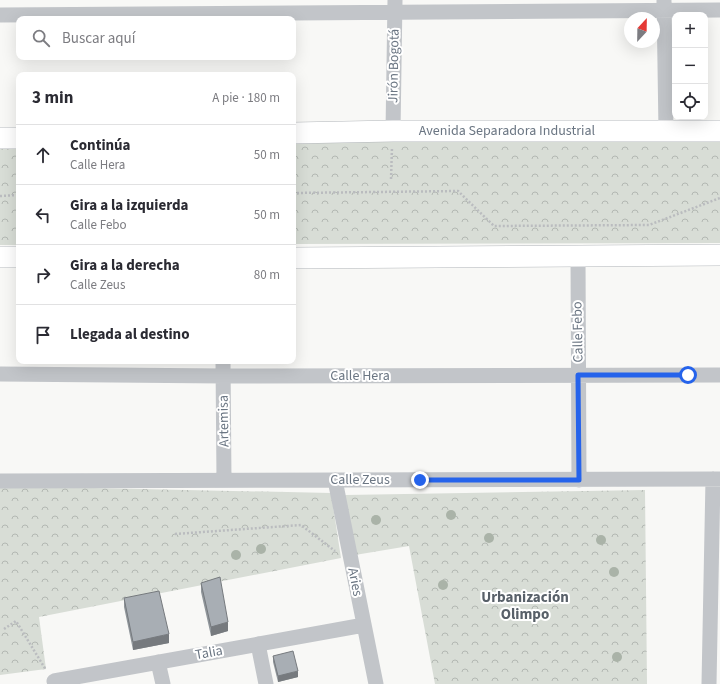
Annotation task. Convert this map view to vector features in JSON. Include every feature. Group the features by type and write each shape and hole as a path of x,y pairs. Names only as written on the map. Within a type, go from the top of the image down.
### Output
{"main road":[{"name":"Avenida Separadora Industrial","path":"296,133 720,131"},
{"path":"0,138 16,138"},
{"path":"296,258 720,255"},
{"path":"0,257 16,257"}],"street":[{"path":"664,5 666,131"},
{"path":"0,15 41,7 664,5 720,10"},
{"name":"Jirón Bogotá","path":"393,132 395,6"},
{"name":"Calle Febo","path":"578,257 579,480"},
{"name":"Calle Hera","path":"0,374 223,368 578,375 720,375"},
{"name":"Artemisa","path":"223,368 224,480"},
{"path":"709,684 717,479"},
{"name":"Calle Zeus","path":"0,481 717,479"},
{"name":"Aries","path":"335,480 376,684"},
{"name":"Talia","path":"52,679 158,662 364,625"},
{"path":"258,644 266,684"},
{"path":"158,662 163,684"}],"path":[{"path":"391,179 393,132"},
{"path":"296,193 458,191 494,226 648,225 720,198"},
{"path":"0,196 16,196"},
{"path":"175,534 300,525 352,564"},
{"path":"4,630 16,621 52,679"}],"green space":[{"path":"720,137 720,243 296,244 296,139"},
{"path":"16,140 16,245 0,245 0,141"},
{"path":"0,486 331,493 341,558 39,617 46,669 0,675"},
{"path":"645,490 647,684 435,684 409,546 355,555 345,495"}],"building":[{"path":"220,577 228,622 211,627 201,583"},
{"path":"159,591 169,634 133,642 124,598"},
{"path":"293,651 298,671 278,676 273,656"}],"district":[{"name":"Urbanización Olimpo","path":"525,606"}],"route":[{"path":"420,480 579,480 578,375 688,375"}]}
